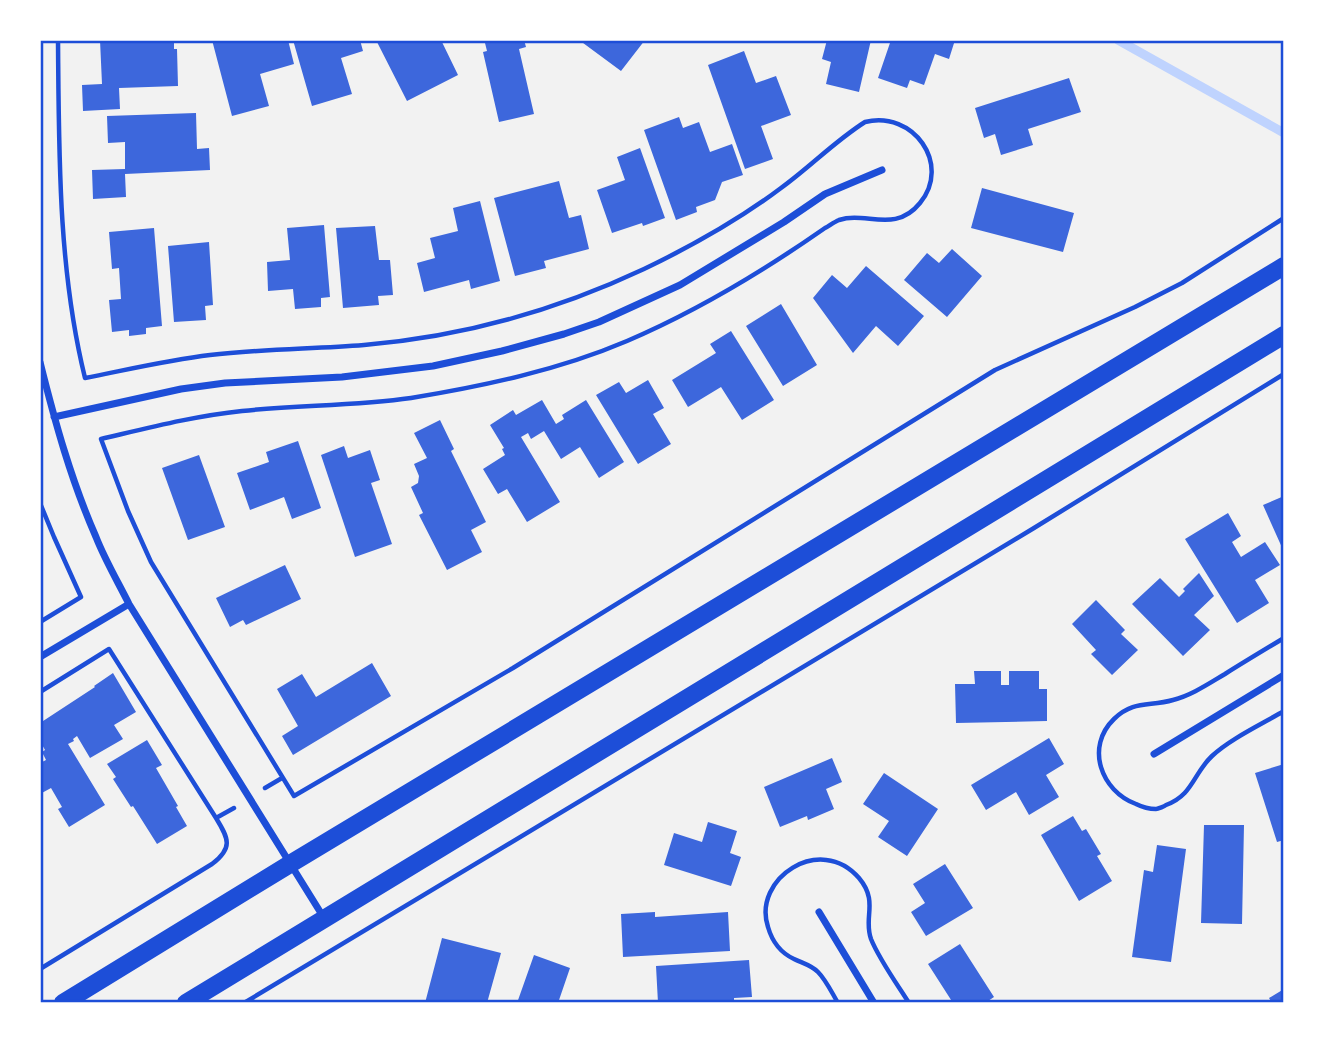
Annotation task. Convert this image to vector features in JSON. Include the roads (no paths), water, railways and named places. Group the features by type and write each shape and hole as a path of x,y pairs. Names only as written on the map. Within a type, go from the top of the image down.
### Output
{"main road":[{"path":"63,1003 1284,266"},
{"path":"186,1003 1284,335"}],"street":[{"path":"54,417 181,389 225,383 342,377 433,366 564,334 599,322 680,285 825,194 882,170"},
{"path":"40,362 54,417 88,518 129,604 325,919"},
{"path":"40,657 129,604"},
{"path":"1154,754 1284,675"},
{"path":"819,912 874,1003"}],"waterway":[{"path":"1118,40 1284,133"}]}
